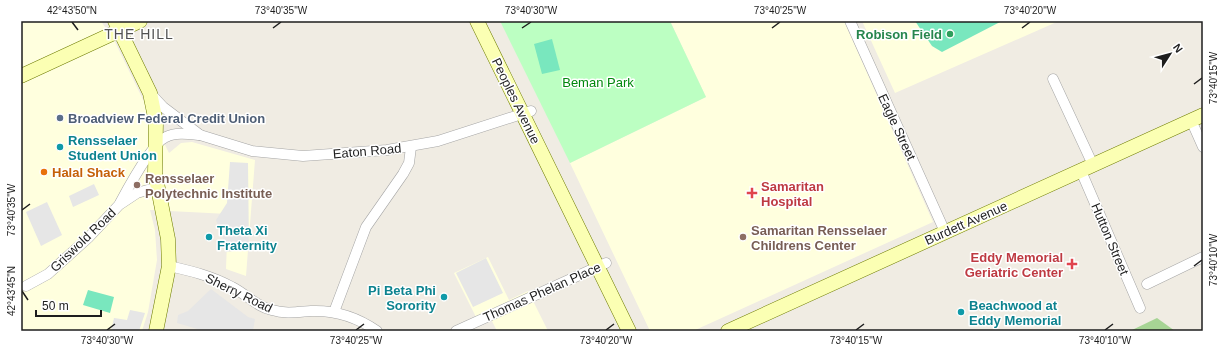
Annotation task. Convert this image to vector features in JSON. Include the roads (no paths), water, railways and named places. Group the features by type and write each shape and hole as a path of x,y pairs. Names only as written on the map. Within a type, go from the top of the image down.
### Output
{"street":[{"path":"21,76 117,26 140,21"},
{"name":"Peoples Avenue","path":"477,21 560,179 602,265 638,331"},
{"name":"Peoples Avenue","path":"487,21 526,113"},
{"name":"Eagle Street","path":"850,21 945,232"},
{"path":"117,26 150,93 156,122 155,173 168,239 169,266 156,331"},
{"name":"Hutton Street","path":"1053,79 1140,308"},
{"name":"Eaton Road","path":"150,93 163,107 200,135"},
{"name":"Eaton Road","path":"155,145 166,137 186,133 200,135 252,151 303,156 411,146 438,141 526,113"},
{"path":"1197,118 1203,147"},
{"name":"Burdett Avenue","path":"728,331 1197,118"},
{"name":"Griswold Road","path":"26,286 48,274 88,238 119,205 155,145"},
{"path":"334,312 366,227 409,163 411,146"},
{"name":"Griswold Road","path":"119,205 137,193 158,187"},
{"path":"1147,284 1203,258"},
{"name":"Peoples Avenue","path":"602,265 629,331"},
{"name":"Thomas Phelan Place","path":"456,331 602,265"},
{"name":"Sherry Road","path":"169,266 213,278 235,288 257,304 270,310 288,313 334,312 353,318 377,331"}],"place":[{"name":"Robison Field","path":"950,34"},
{"name":"Broadview Federal Credit Union","path":"60,118"},
{"name":"Rensselaer Student Union","path":"60,147"},
{"name":"Halal Shack","path":"44,172"},
{"name":"Rensselaer Polytechnic Institute","path":"137,185"},
{"name":"Samaritan Hospital","path":"752,193"},
{"name":"Theta Xi Fraternity","path":"209,237"},
{"name":"Samaritan Rensselaer Childrens Center","path":"743,237"},
{"name":"Eddy Memorial Geriatric Center","path":"1072,264"},
{"name":"Pi Beta Phi Sorority","path":"444,297"},
{"name":"Beachwood at Eddy Memorial","path":"961,312"}],"district":[{"name":"THE HILL","path":"139,34"}],"park label":[{"name":"Beman Park","path":"598,82"}]}
